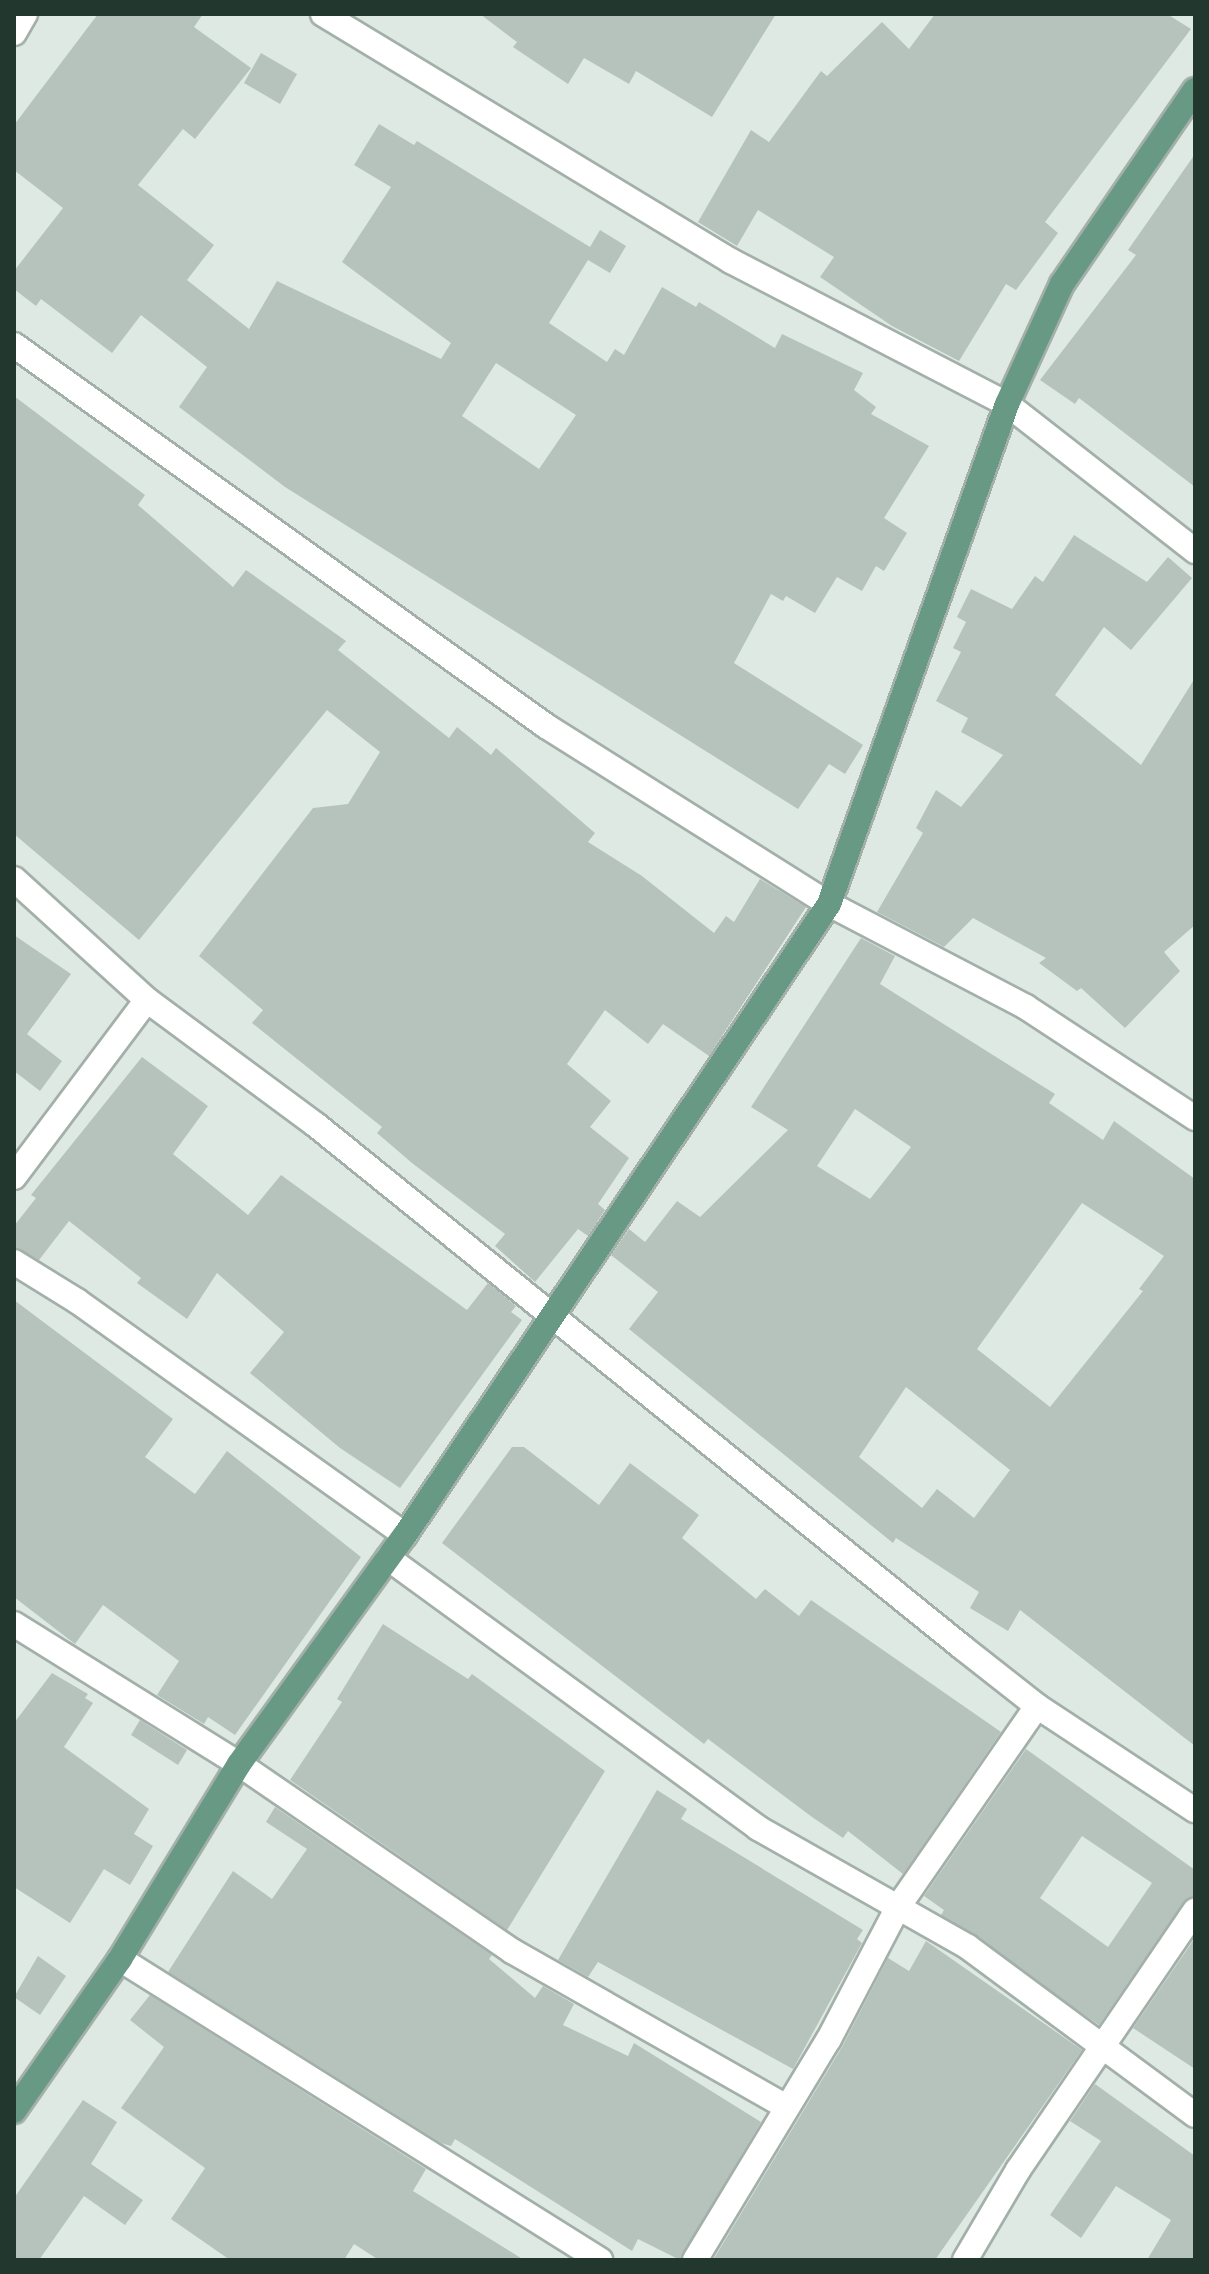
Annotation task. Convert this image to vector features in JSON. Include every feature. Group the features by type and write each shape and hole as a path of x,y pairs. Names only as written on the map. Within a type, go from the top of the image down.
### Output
{"main road":[{"path":"14,2111 120,1959 239,1764 405,1535 552,1321 829,904 1007,404 1062,284 1195,90"}],"street":[{"path":"14,33 25,14"},
{"path":"323,14 731,261 1007,404 1195,551"},
{"path":"14,345 546,726 829,904 1026,1007 1195,1118"},
{"path":"14,879 147,1000 316,1125 552,1321 1037,1706 1195,1810"},
{"path":"14,1177 147,1000"},
{"path":"14,1262 77,1301 405,1535"},
{"path":"388,1558 758,1828 968,1947 1195,2115"},
{"path":"14,1624 239,1764 512,1951 787,2107"},
{"path":"695,2260 787,2107 898,1907 1037,1706"},
{"path":"965,2260 1018,2170 1195,1911"},
{"path":"120,1959 600,2260"}],"building":[{"path":"98,14 203,14 194,27 251,68 195,139 183,129 138,185 214,245 187,280 249,329 277,281 441,359 451,343 342,262 391,187 354,165 379,124 414,145 417,141 590,247 600,230 626,246 610,273 588,260 549,323 607,362 615,349 624,355 662,287 696,307 699,302 775,348 782,334 863,373 854,390 876,407 871,414 929,446 884,518 907,533 884,571 876,566 862,591 837,577 815,613 786,596 783,601 771,594 734,663 863,745 845,774 829,764 798,809 285,487 179,407 207,367 141,315 112,353 41,299 36,306 14,289 14,271 63,208 14,170 14,125","holes":["496,363 576,415 539,469 462,416"]},
{"path":"480,14 776,14 712,117 636,71 629,84 584,58 568,84 513,47 517,42"},
{"path":"935,14 1167,14 1191,29 1045,222 1058,233 1016,290 1006,284 959,361 892,326 820,277 834,257 758,210 737,246 698,222 751,130 769,142 821,71 827,76 882,22 909,49"},
{"path":"261,53 297,74 280,104 244,83"},
{"path":"1195,154 1195,487 1079,398 1075,404 1040,380 1136,255 1128,250"},
{"path":"14,396 145,495 138,505 233,587 246,570 346,641 338,650 449,738 457,727 491,755 496,748 595,833 588,842 642,876 714,933 726,916 734,922 760,879 806,907 709,1056 663,1024 648,1044 605,1010 567,1064 611,1101 590,1127 629,1158 598,1204 605,1210 588,1236 578,1229 535,1282 495,1246 505,1234 412,1163 377,1133 382,1127 252,1023 263,1010 199,956 313,808 348,804 380,752 327,710 139,940 14,834"},
{"path":"1074,535 1147,582 1168,557 1192,578 1131,650 1104,627 1055,695 1141,765 1195,678 1195,925 1164,952 1180,971 1125,1028 1081,988 1077,991 1039,963 1046,958 973,918 944,947 877,912 923,833 916,828 936,790 961,807 1003,755 961,732 968,718 936,701 961,652 953,648 966,622 957,617 971,589 1012,609 1035,576 1043,582"},
{"path":"14,935 71,974 27,1034 62,1061 40,1091 14,1071"},
{"path":"861,938 895,956 880,984 1055,1094 1049,1103 1103,1140 1114,1121 1195,1179 1195,1746 1020,1610 1008,1631 970,1608 979,1592 896,1538 893,1543 629,1329 658,1292 611,1255 629,1229 645,1242 677,1201 700,1217 788,1130 751,1107","holes":["855,1109 911,1147 870,1199 817,1166","1082,1203 1164,1256 1139,1289 1143,1291 1050,1407 977,1349","906,1387 1010,1470 974,1518 937,1489 922,1508 859,1457"]},
{"path":"142,1057 208,1106 173,1154 248,1215 281,1175 467,1310 488,1283 516,1306 511,1312 522,1320 400,1488 340,1448 250,1373 284,1332 217,1273 187,1319 137,1283 141,1278 69,1221 39,1260 14,1247 14,1226 36,1198 31,1195"},
{"path":"14,1300 173,1419 145,1457 195,1494 227,1451 361,1557 235,1735 208,1717 204,1724 157,1695 179,1661 103,1605 75,1644 14,1597"},
{"path":"512,1447 524,1447 599,1505 630,1463 699,1515 682,1538 756,1599 765,1589 799,1616 811,1600 1001,1732 903,1874 848,1831 843,1838 812,1817 708,1739 704,1744 442,1543"},
{"path":"383,1624 468,1679 472,1674 605,1771 507,1930 290,1780 342,1702 337,1699"},
{"path":"52,1673 88,1694 85,1698 93,1703 64,1747 149,1809 134,1834 153,1846 130,1885 104,1869 70,1923 14,1887 14,1723"},
{"path":"140,1720 187,1750 178,1765 131,1735"},
{"path":"1026,1749 1195,1870 1195,1896 1183,1903 1099,2025 941,1915 944,1910 924,1896","holes":["1082,1836 1152,1883 1108,1947 1040,1898"]},
{"path":"657,1790 687,1809 681,1819 863,1930 857,1939 862,1943 793,2069 598,1962 588,1977 558,1960"},
{"path":"275,1807 492,1955 489,1959 535,1998 543,1986 574,2004 563,2025 628,2056 634,2043 761,2122 680,2260 638,2239 632,2251 455,2139 451,2146 441,2143 168,1972 233,1871 272,1899 307,1849 266,1822"},
{"path":"1195,1938 1195,2069 1133,2028"},
{"path":"926,1941 1082,2050 935,2260 713,2260 842,2047 888,1958 909,1971"},
{"path":"38,1956 66,1976 40,2015 14,1997"},
{"path":"150,1995 426,2169 413,2191 524,2260 379,2260 354,2244 344,2260 230,2260 171,2219 205,2168 121,2108 164,2047 130,2020"},
{"path":"1095,2084 1195,2156 1195,2260 1147,2260 1171,2220 1116,2186 1081,2238 1050,2215 1101,2141 1070,2121"},
{"path":"83,2100 117,2122 91,2164 143,2200 125,2225 84,2196 39,2260 14,2260 14,2198"}]}
